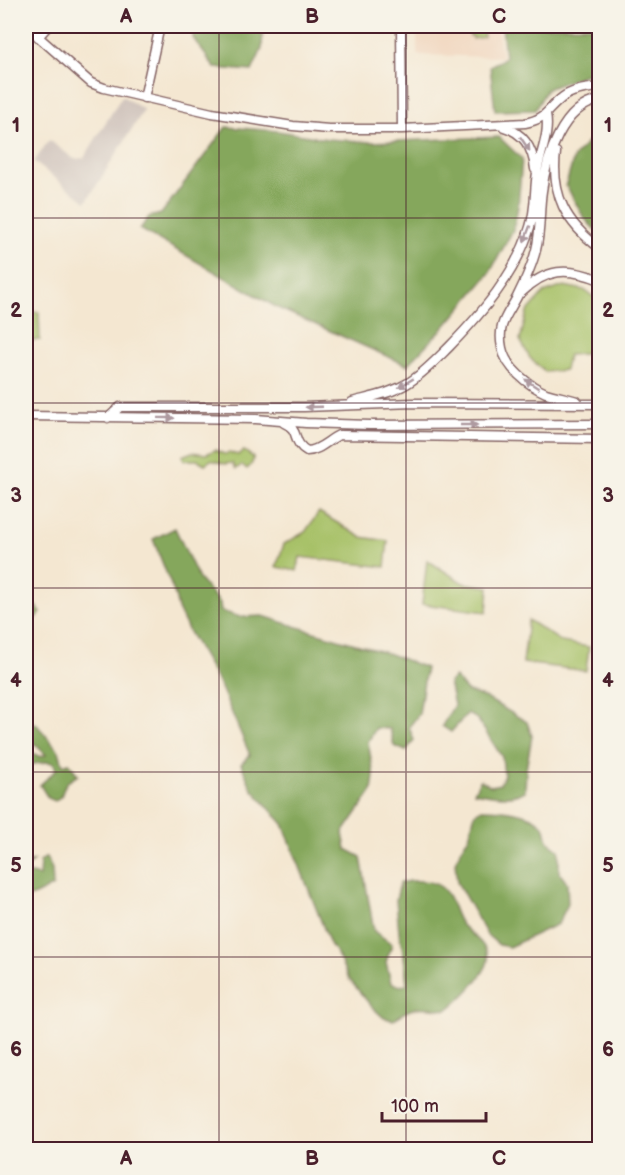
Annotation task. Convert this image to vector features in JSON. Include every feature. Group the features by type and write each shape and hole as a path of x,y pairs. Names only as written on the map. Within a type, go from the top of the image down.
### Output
{"street":[{"path":"26,26 91,83 104,88 212,113 293,126 329,129 402,129 525,123 546,115 564,96 578,90 598,87"},
{"path":"38,37 48,26"},
{"path":"144,98 160,26"},
{"path":"401,26 402,129"},
{"path":"540,204 546,173 561,129 582,106 600,100"},
{"path":"337,406 389,392 408,383 423,372 465,331 499,289 530,228 535,206 537,177 548,124 546,115"},
{"path":"498,125 513,130 529,146 534,161 540,204 536,251 516,298 505,315 501,332 502,349 509,363 519,375 534,386 547,393 586,404"},
{"path":"557,140 554,172 562,207 572,222 600,248"},
{"path":"516,298 539,278 555,272 578,273 600,280"},
{"path":"108,418 120,407 337,406 414,403 600,404"},
{"path":"26,416 256,419 370,425 600,424"},
{"path":"278,421 290,426 296,433"},
{"path":"306,423 298,427 296,439 298,444 307,451 313,451 339,435 600,439"}],"shaded area":[{"path":"417,26 497,26 502,57 417,55"},
{"path":"122,96 144,110 86,202 34,162 49,140 74,159 84,158"}],"green space":[{"path":"193,26 263,26 262,49 252,71 215,68 193,38"},
{"path":"468,26 482,26 484,37 473,39"},
{"path":"502,26 599,26 599,71 547,89 535,110 495,111 490,66 505,58"},
{"path":"226,127 370,142 499,137 522,159 518,207 513,230 489,274 447,324 407,365 278,308 140,229 149,217 161,214"},
{"path":"600,138 599,232 584,217 566,185 574,157 589,141"},
{"path":"26,216 33,216 36,250 26,250"},
{"path":"564,286 584,290 599,301 599,353 568,355 565,370 545,372 530,358 520,340 527,312 544,293"},
{"path":"39,312 40,340 26,341 26,313"},
{"path":"215,450 224,454 238,455 244,451 253,457 253,462 247,469 242,465 236,469 232,463 225,464 211,460 205,464 198,460 184,460 182,456 192,452 206,454"},
{"path":"319,512 361,537 388,541 385,567 300,557 297,571 276,567 284,544 305,532"},
{"path":"175,528 199,579 220,603 221,611 240,617 263,616 390,654 426,668 419,714 409,727 414,740 406,751 394,746 390,729 376,728 368,742 374,776 372,791 343,833 346,849 361,857 374,931 392,944 386,962 391,983 401,986 407,984 396,900 400,883 421,881 437,884 445,890 461,924 485,949 488,960 482,973 465,994 447,1010 419,1008 408,1011 394,1020 384,1018 349,979 330,944 283,824 252,789 241,764 250,755 219,683 178,609 175,595 153,539"},
{"path":"427,560 463,583 489,587 487,612 422,604"},
{"path":"26,595 41,613 26,633"},
{"path":"528,620 562,642 589,647 586,671 523,663"},
{"path":"455,677 467,691 486,698 527,722 532,736 525,791 507,796 474,792 480,780 491,786 500,784 504,775 502,757 478,720 468,713 451,732 442,726 454,705 449,682"},
{"path":"26,720 36,724 59,751 63,765 69,763 78,775 66,783 61,796 55,801 48,798 40,785 56,770 54,763 26,764 26,749 40,757 46,755 26,738"},
{"path":"482,809 524,814 539,822 545,829 548,841 559,850 559,872 567,883 568,904 558,924 509,947 499,945 487,935 457,882 455,862 469,837 475,813"},
{"path":"46,857 52,869 53,886 26,898 26,863 33,861 28,866 27,873 39,876 40,862"}]}
